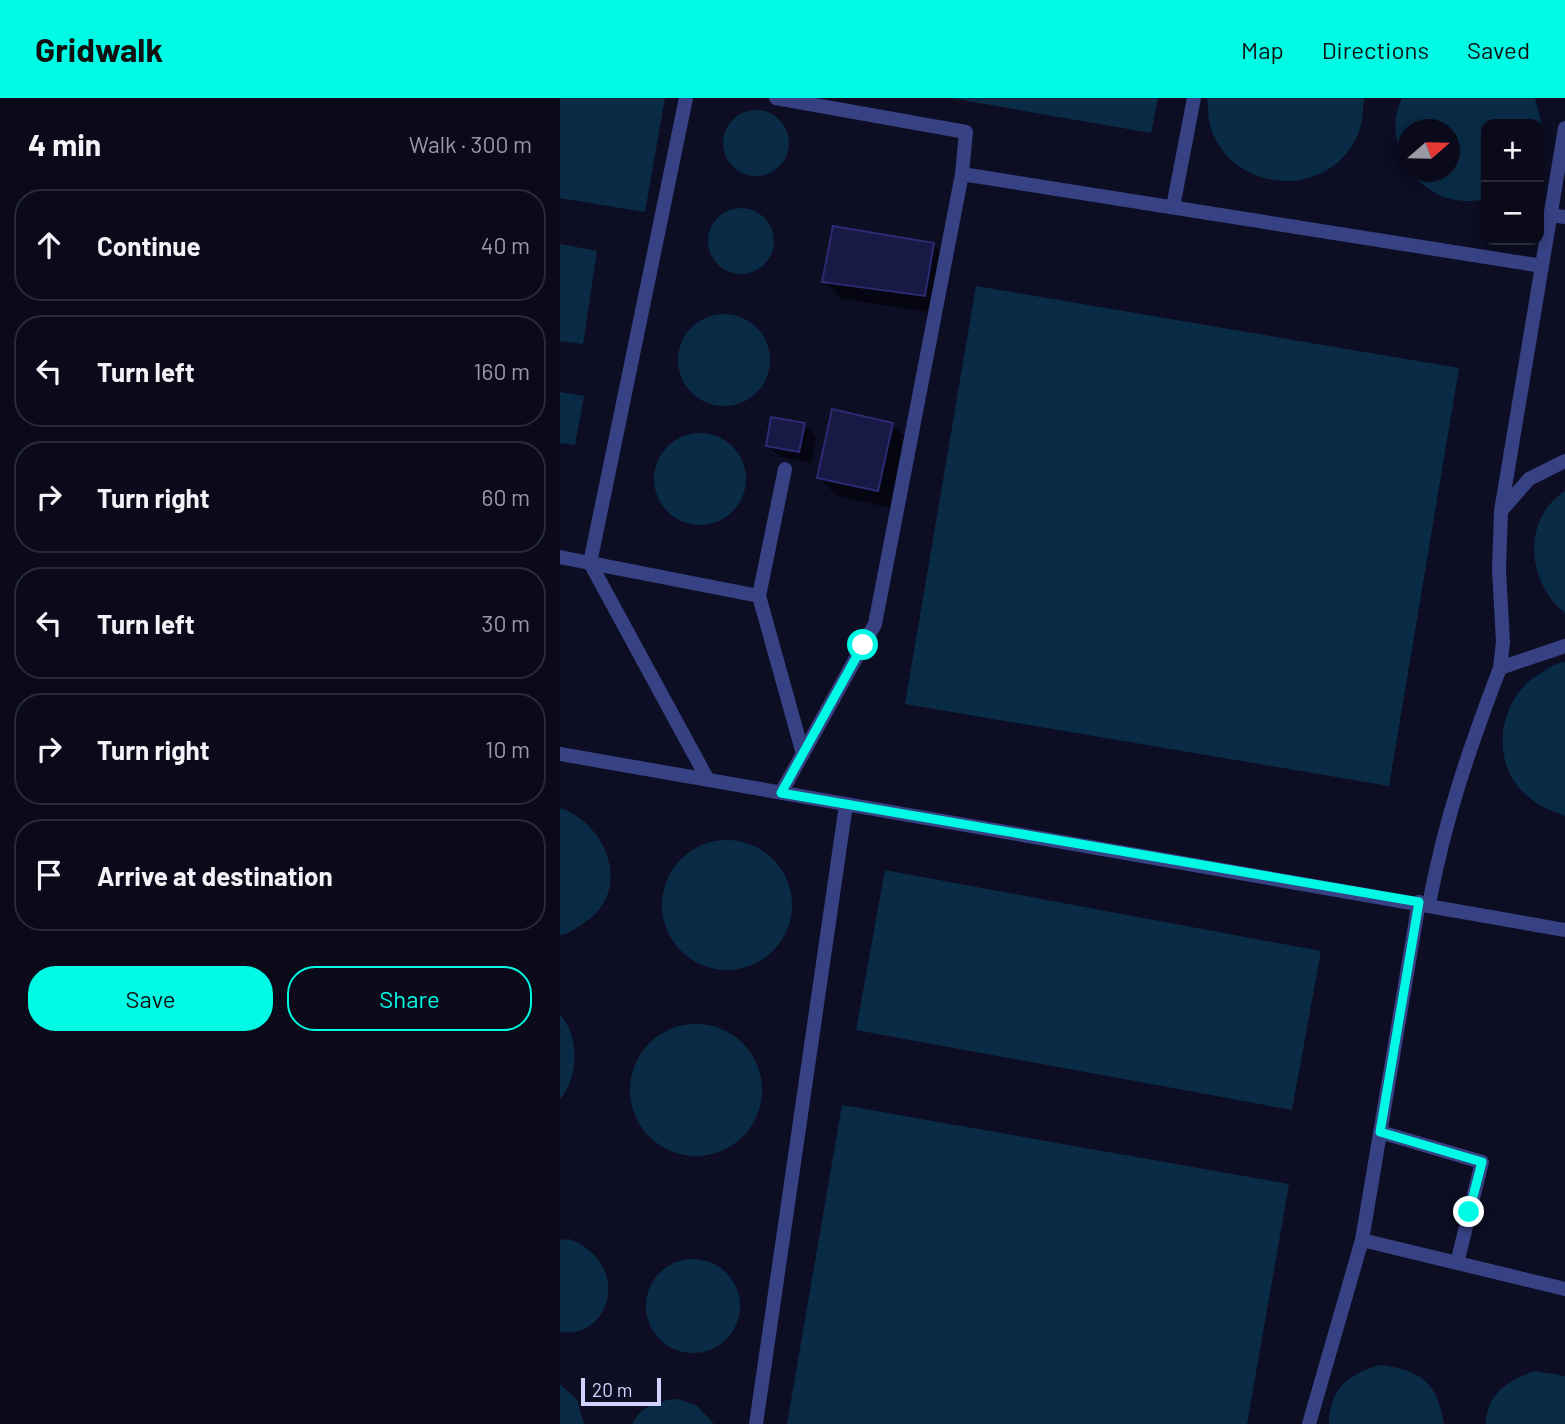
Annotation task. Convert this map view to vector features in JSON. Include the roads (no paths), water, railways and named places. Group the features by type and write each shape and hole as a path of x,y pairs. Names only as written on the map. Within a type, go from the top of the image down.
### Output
{"lane":[{"path":"686,98 590,563 708,780"},
{"path":"776,98 966,132 962,174 875,624 781,793"},
{"path":"1172,208 1194,98"},
{"path":"1309,1424 1362,1240 1424,903 1460,772 1500,668 1503,642 1499,570 1501,511 1542,266 1558,216 1565,128"},
{"path":"962,174 1542,266"},
{"path":"1501,511 1529,480 1565,461"},
{"path":"785,469 759,596 803,754"},
{"path":"560,556 759,596"},
{"path":"1500,668 1565,646"},
{"path":"560,754 1424,903 1565,930"},
{"path":"756,1424 846,805"},
{"path":"1380,1132 1482,1162 1457,1263"},
{"path":"1362,1240 1565,1289"}],"water":[{"path":"560,98 665,98 645,212 560,198"},
{"path":"951,98 1158,98 1151,133"},
{"path":"1207,98 1364,98 1358,133 1353,144 1338,162 1319,174 1298,180 1276,180 1254,175 1235,163 1220,147 1210,125"},
{"path":"1402,98 1535,98 1540,119 1481,119 1481,200 1464,201 1444,197 1420,182 1460,182 1460,119 1397,119 1397,138 1395,125"},
{"path":"756,110 769,113 779,120 786,130 789,143 786,156 779,166 769,173 756,176 743,173 733,166 726,156 723,143 726,130 733,120 743,113"},
{"path":"741,208 764,218 774,241 764,264 741,274 718,264 708,241 718,218"},
{"path":"560,244 597,251 583,344 560,341"},
{"path":"976,286 1459,368 1389,786 905,704"},
{"path":"724,314 742,317 757,327 767,342 770,360 767,378 757,393 742,403 724,406 706,403 691,393 681,378 678,360 681,342 691,327 706,317"},
{"path":"560,392 584,396 575,445 560,443"},
{"path":"691,433 709,433 726,440 739,453 746,470 746,488 739,505 726,518 709,525 691,525 674,518 661,505 654,488 654,470 661,453 674,440"},
{"path":"1565,491 1565,613 1552,600 1543,585 1534,551 1541,518 1551,503"},
{"path":"1565,662 1565,816 1538,804 1523,792 1513,779 1506,764 1503,731 1507,715 1523,687 1554,665"},
{"path":"560,808 577,816 591,828 602,843 611,877 608,894 599,910 575,929 560,935"},
{"path":"727,840 752,844 773,859 788,880 792,905 788,930 773,951 752,966 727,970 702,966 681,951 666,930 662,905 666,880 681,859 702,844"},
{"path":"885,870 1321,951 1292,1110 856,1030"},
{"path":"560,1014 571,1034 575,1057 571,1079 560,1099"},
{"path":"696,1024 721,1029 742,1044 757,1065 762,1090 757,1115 742,1136 721,1151 696,1156 671,1151 650,1136 635,1115 630,1090 635,1065 650,1044 671,1029"},
{"path":"842,1105 1289,1184 1247,1424 787,1424"},
{"path":"569,1239 589,1250 601,1265 608,1281 608,1297 602,1312 592,1324 578,1331 560,1332 560,1240"},
{"path":"693,1259 711,1263 726,1273 736,1288 740,1306 736,1324 726,1339 711,1349 693,1353 675,1349 660,1339 650,1324 646,1306 650,1288 660,1273 675,1263"},
{"path":"1380,1365 1406,1370 1425,1381 1437,1398 1444,1424 1329,1424 1333,1402 1343,1385 1359,1373"},
{"path":"1536,1371 1565,1376 1565,1424 1486,1424 1490,1404 1501,1389 1517,1378"},
{"path":"560,1384 577,1400 584,1424 560,1424"},
{"path":"679,1399 697,1406 714,1424 632,1424 646,1408"}]}
